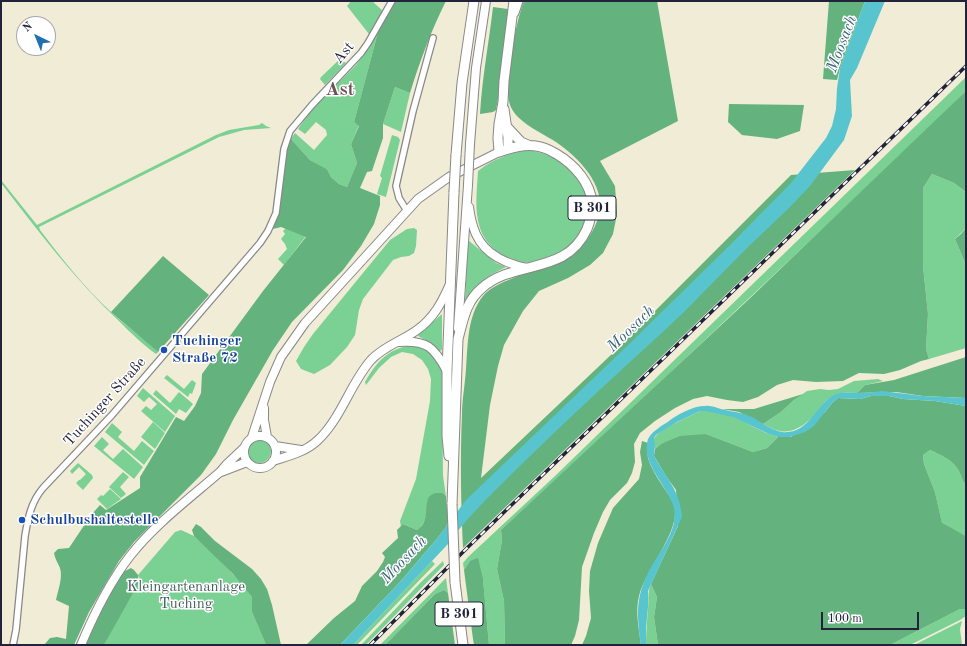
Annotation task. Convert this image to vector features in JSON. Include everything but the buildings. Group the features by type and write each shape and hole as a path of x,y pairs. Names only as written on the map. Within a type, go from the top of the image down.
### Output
{"main road":[{"name":"B 301","path":"463,645 455,582 452,504 447,436 447,370 456,155 462,83 476,1"},
{"name":"B 301","path":"452,504 458,339 470,144 476,68 486,1"},
{"path":"499,152 498,132 503,102 504,81 514,1"},
{"path":"503,102 507,127 508,149"},
{"name":"B 301","path":"507,127 521,142 528,145"},
{"name":"B 301","path":"252,437 265,402 270,382 282,357 300,329 418,200 440,182 499,152 528,145 534,145 548,150 568,162 577,171 586,184 592,206 590,221 587,228 575,247 554,261 497,277 480,288 464,313 458,339"},
{"name":"B 301","path":"467,199 473,228 484,246 491,254 501,260 512,265 527,268"},
{"name":"B 301","path":"273,461 302,451 317,442 371,361 378,353 416,330 433,315 442,301 450,283"},
{"name":"B 301","path":"396,342 414,341 423,343 433,349 440,357 447,370"},
{"name":"B 301","path":"265,402 264,420 267,437"},
{"path":"81,645 104,596 130,556 162,523 220,472 244,448 252,437 260,435 267,437 275,446 276,454 270,464 262,468 254,467 247,462 244,455 244,448"},
{"path":"275,446 302,451"},
{"path":"220,472 247,462"}],"street":[{"name":"Ast","path":"290,131 361,53 392,1"},
{"path":"512,21 519,1"},
{"path":"407,211 398,198 396,186 413,111 433,38"},
{"name":"Tuchinger Straße","path":"13,645 16,630 25,536 29,516 36,498 43,488 130,395 260,243 276,213 284,149 290,131"}],"green space":[{"path":"351,1 372,1 383,11 369,34 347,6"},
{"path":"396,1 446,1 426,46 410,93 395,87 383,124 383,138 372,171 367,172 360,188 380,196 380,205 374,224 361,246 343,270 292,322 273,350 233,420 216,454 201,475 134,542 119,561 89,612 74,645 44,645 50,638 57,637 66,639 69,606 56,600 61,580 61,572 54,553 58,549 69,548 91,515 100,505 106,510 140,488 140,477 176,417 184,421 195,406 201,393 202,374 263,291 306,237 281,227 273,229 277,217 287,147 290,140 291,139 310,160 327,169 331,177 339,184 347,187 357,163 351,144 359,126 354,122 378,32"},
{"path":"524,1 657,1 678,121 600,161 615,186 617,214 613,234 603,253 590,265 568,278 539,291 523,311 504,345 490,405 481,478 614,352 791,175 855,170 463,548 461,482 462,409 469,331 474,312 483,296 489,290 504,282 564,261 570,257 586,241 594,228 599,214 600,203 598,193 594,182 581,164 556,142 524,122 513,111 510,105 508,83 511,53 517,23"},
{"path":"829,1 865,1 837,80 823,79"},
{"path":"493,7 508,9 500,87 496,110 493,112 480,114 484,74"},
{"path":"378,32 354,122 359,125 351,144 357,163 347,187 339,184 331,177 327,169 310,160 291,139 295,133 314,150 327,135 326,130 316,122 305,134 298,129 313,108 357,64"},
{"path":"340,59 346,63 325,85 320,79 321,77"},
{"path":"966,77 966,91 924,133 601,438 501,530 502,540 497,569 504,601 505,645 489,645 483,580 470,561 464,570 463,563 468,557 555,476"},
{"path":"395,87 410,93 401,132 383,124"},
{"path":"966,91 966,192 954,183 932,174 923,188 923,266 928,314 926,349 929,359 900,370 884,374 859,373 843,381 816,382 793,380 777,385 758,397 743,402 707,396 693,399 675,408 655,421 640,433 634,444 635,462 632,473 627,483 610,500 594,533 582,567 579,620 571,645 505,645 504,601 497,569 502,540 501,530 747,301"},
{"path":"729,104 804,105 800,131 777,139 742,135 728,122"},
{"path":"262,123 271,128 244,130 219,137 39,227 74,273 1,183 1,180 37,225 216,135 229,130 259,125"},
{"path":"392,135 398,137 400,140 386,197 377,194 382,178 380,176"},
{"path":"528,150 551,156 570,169 576,175 590,200 591,207 590,214 582,234 570,248 562,253 541,261 529,263 511,259 495,250 489,244 480,228 476,200 478,171 502,157"},
{"path":"932,174 954,183 966,192 966,228 955,239 966,265 966,348 929,359 926,349 928,314 923,266 923,188"},
{"path":"286,228 306,236 284,265 278,259 287,249 281,239 285,234 283,231"},
{"path":"414,228 417,230 414,253 409,256 393,260 363,299 359,310 355,335 347,347 330,365 314,374 301,369 296,361 313,334 390,240 407,229"},
{"path":"966,228 966,265 955,239"},
{"path":"468,240 496,263 506,267 483,281 474,289 465,301"},
{"path":"163,256 209,295 158,352 111,312"},
{"path":"88,289 117,317 158,352 156,354 146,347 103,306"},
{"path":"442,314 442,350 439,351 429,342 418,336"},
{"path":"412,345 432,354 438,361 442,372 443,476 446,496 443,493 436,493 428,500 425,521 417,530 403,524 401,527 400,521 416,479 430,401 431,379 428,369 422,360 413,354 402,352 391,357 379,368 366,385 365,382 374,368 384,357 396,350"},
{"path":"966,357 966,398 923,396 896,392 857,393 865,385 894,380"},
{"path":"167,375 184,389 192,380 196,383 192,394 190,393 188,397 164,378"},
{"path":"878,379 883,381 865,385 857,393 843,393 828,399 816,414 800,427 790,431 780,431 763,424 781,412 807,391 838,389 854,381"},
{"path":"143,388 175,416 165,432 141,411 146,406 151,410 157,404 149,397 144,402 137,396"},
{"path":"156,390 170,403 179,392 193,404 186,413 179,409 176,414 153,394"},
{"path":"803,394 763,424 739,412 722,409 754,409"},
{"path":"871,396 889,396 966,406 966,485 957,468 948,459 930,450 923,455 924,464 935,492 942,523 966,536 966,609 960,609 890,645 658,645 654,617 657,597 651,584 678,526 676,490 654,456 655,449 661,444 680,436 706,434 753,452 767,448 778,437 791,437 825,412 838,398 860,399"},
{"path":"700,411 720,412 768,434 778,437 767,448 753,452 706,434 661,444 655,449 654,439 656,436 667,428"},
{"path":"153,422 165,433 155,449 141,437"},
{"path":"112,423 122,432 118,437 134,451 142,441 154,451 144,465 105,432"},
{"path":"102,437 109,444 103,450 113,459 123,449 143,467 134,479 94,446"},
{"path":"259,439 268,442 271,451 268,460 259,463 250,460 247,451 250,442"},
{"path":"642,441 648,443 649,462 672,501 675,509 675,519 667,541 642,586 639,596 637,614 641,645 582,645 591,618 589,591 590,571 598,543 613,508 639,479 642,465 640,452"},
{"path":"930,450 945,457 951,462 958,470 966,485 966,536 942,524 935,492 924,464 923,455"},
{"path":"78,463 92,475 93,478 83,490 76,483 86,474 79,467 72,474 70,471"},
{"path":"123,472 129,477 120,487 126,494 121,498 109,487"},
{"path":"110,489 121,499 107,509 97,499 101,495 103,496"},
{"path":"436,493 443,493 446,496 448,522 436,540 400,582 340,645 306,645 334,618 355,601 362,586 377,571 383,562 385,557 382,553 398,538 397,530 403,524 417,530 421,526 424,522 428,499"},
{"path":"196,524 215,541 252,569 261,579 267,589 272,605 281,645 266,645 252,612 252,597 233,574 194,536 192,530"},
{"name":"Kleingartenanlage Tuching","path":"181,530 194,536 212,552 243,585 252,597 252,612 266,645 104,645 139,578 138,575 175,532"},
{"path":"478,558 483,579 489,645 474,645 464,570 470,561"},
{"path":"432,561 435,564 357,645 353,645"},
{"path":"443,561 444,565 366,645 361,645 421,582"},
{"path":"131,568 138,575 138,584 104,645 85,645 105,601 123,572"},
{"path":"446,578 448,593 444,590 435,594 385,645 380,645"},
{"path":"651,584 657,597 654,617 658,645 646,645 649,593"},
{"path":"444,590 448,593 455,645 385,645 435,594"},
{"path":"960,609 966,609 966,616 960,620 910,645 890,645"},
{"path":"962,621 960,629 962,645 914,645"}],"water":[{"path":"865,1 885,1 857,68 850,80 852,116 844,140 810,186 684,312 578,410 495,490 475,511 448,544 353,645 340,645 400,582 436,540 466,500 624,349 791,183 826,138 832,126 836,109 840,68"},
{"path":"882,391 923,396 966,398 966,406 889,396 871,396 860,399 838,398 832,403 814,426 805,432 790,437 778,437 733,417 706,411 700,411 677,422 656,435 654,438 654,456 672,485 681,508 682,517 648,591 646,645 641,645 638,607 641,590 649,571 670,536 674,523 674,510 671,500 651,466 648,457 648,439 652,434 681,413 700,406 707,406 739,413 752,417 778,431 791,432 806,424 822,405 834,395"}],"railway":[{"path":"370,645 468,547 966,66"}],"place":[{"name":"Tuchinger Straße 72","path":"164,350"},
{"name":"Schulbushaltestelle","path":"22,520"}],"district":[{"name":"Ast","path":"340,90"}],"water label":[{"name":"Moosach","path":"842,44"},
{"name":"Moosach","path":"631,329"},
{"name":"Moosach","path":"404,560"}]}
